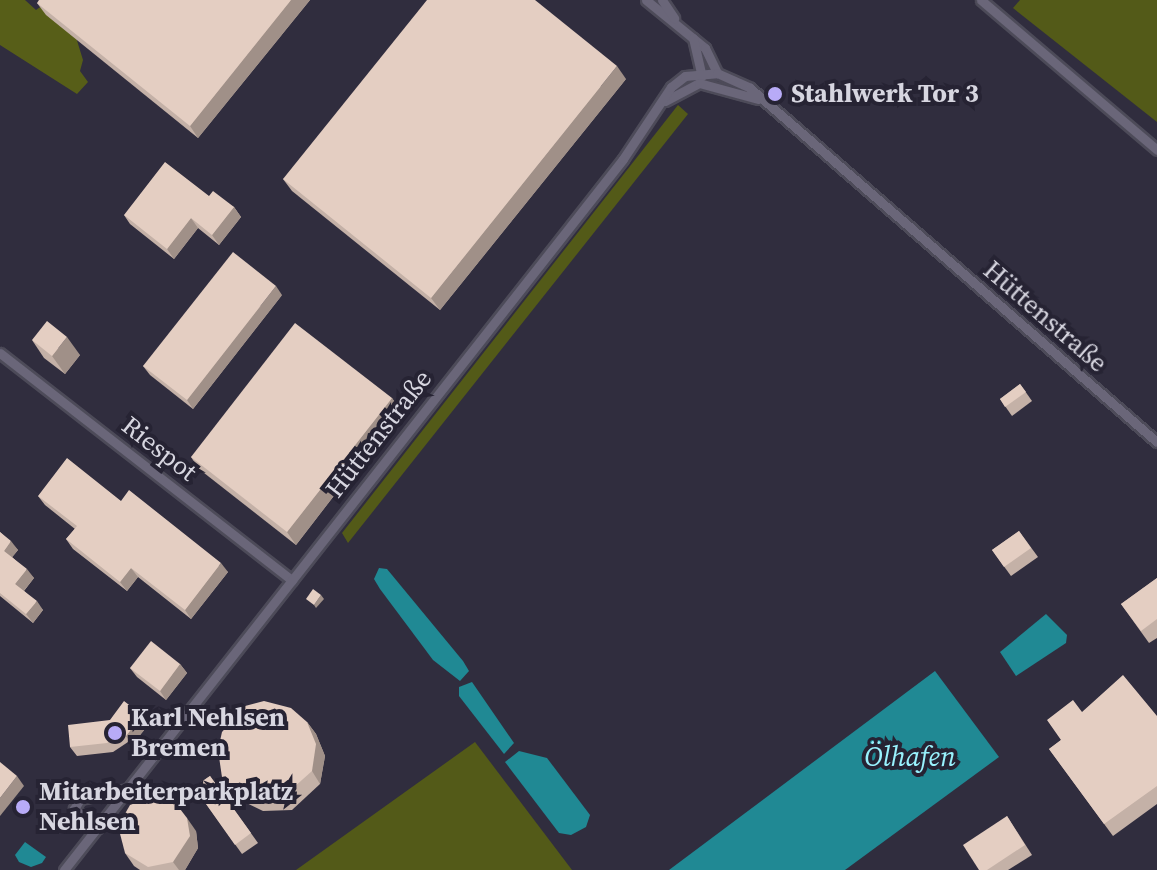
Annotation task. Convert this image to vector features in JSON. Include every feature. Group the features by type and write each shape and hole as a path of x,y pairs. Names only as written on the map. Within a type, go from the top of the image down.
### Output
{"street":[{"path":"646,0 693,38 717,73"},
{"path":"662,0 675,21"},
{"path":"981,0 1157,150"},
{"path":"693,38 699,74 709,84"},
{"path":"699,74 717,73"},
{"name":"Hüttenstraße","path":"717,73 750,88 758,99 1157,442"},
{"name":"Hüttenstraße","path":"64,870 677,82 699,74"},
{"name":"Hüttenstraße","path":"662,103 685,88 709,84 758,99"},
{"name":"Riespot","path":"0,353 292,580"},
{"path":"98,828 74,809 80,799 128,789"}],"green space":[{"path":"0,0 25,0 36,10 50,0 67,8 83,60 80,71 88,82 77,94 0,45"},
{"path":"1020,0 1157,0 1157,122 1013,8"},
{"path":"678,105 688,114 348,543 342,533"},
{"path":"475,742 572,870 296,870"}],"water":[{"path":"379,568 387,569 463,661 469,671 460,681 433,660 380,589 374,579"},
{"path":"1046,614 1067,635 1066,643 1016,676 1000,652"},
{"name":"Ölhafen","path":"935,671 999,757 845,870 669,870"},
{"path":"472,682 514,743 504,754 459,696 459,687"},
{"path":"519,751 547,758 590,815 586,827 571,835 559,833 505,762"},
{"path":"25,842 46,857 42,863 31,867 19,862 15,855"}],"building":[{"path":"39,0 291,0 190,126 37,3"},
{"path":"427,0 535,0 617,66 431,298 283,179"},
{"path":"165,162 209,196 213,191 234,207 212,235 191,218 167,249 124,215"},
{"path":"233,252 276,286 187,400 143,366"},
{"path":"47,321 67,337 52,356 32,340"},
{"path":"295,323 392,398 287,532 191,457"},
{"path":"1020,384 1026,392 1005,407 1000,399"},
{"path":"67,458 121,501 129,490 221,563 185,610 131,568 120,582 66,539 77,526 38,496"},
{"path":"1019,531 1031,548 1004,567 992,550"},
{"path":"0,532 11,541 4,551 27,569 15,584 37,601 26,614 0,593"},
{"path":"1157,578 1157,619 1141,631 1121,604"},
{"path":"313,589 321,595 314,605 306,599"},
{"path":"151,641 180,664 160,691 130,668"},
{"path":"1123,675 1157,716 1157,786 1104,824 1049,749 1061,740 1047,720 1073,700 1082,712"},
{"path":"124,701 142,715 126,736 122,733 107,743 70,747 68,725 110,720"},
{"path":"264,701 291,708 307,722 316,744 312,771 283,797 254,798 223,784 218,750 222,732 245,706"},
{"path":"0,762 17,776 0,798"},
{"path":"210,776 251,833 235,845 194,787"},
{"path":"154,796 177,805 187,818 190,836 173,862 148,867 125,853 118,826 130,805"},
{"path":"1007,816 1025,845 987,870 979,870 963,845"}],"place":[{"name":"Stahlwerk Tor 3","path":"775,94"},
{"name":"Karl Nehlsen Bremen","path":"115,733"},
{"name":"Mitarbeiterparkplatz Nehlsen","path":"23,807"}]}
